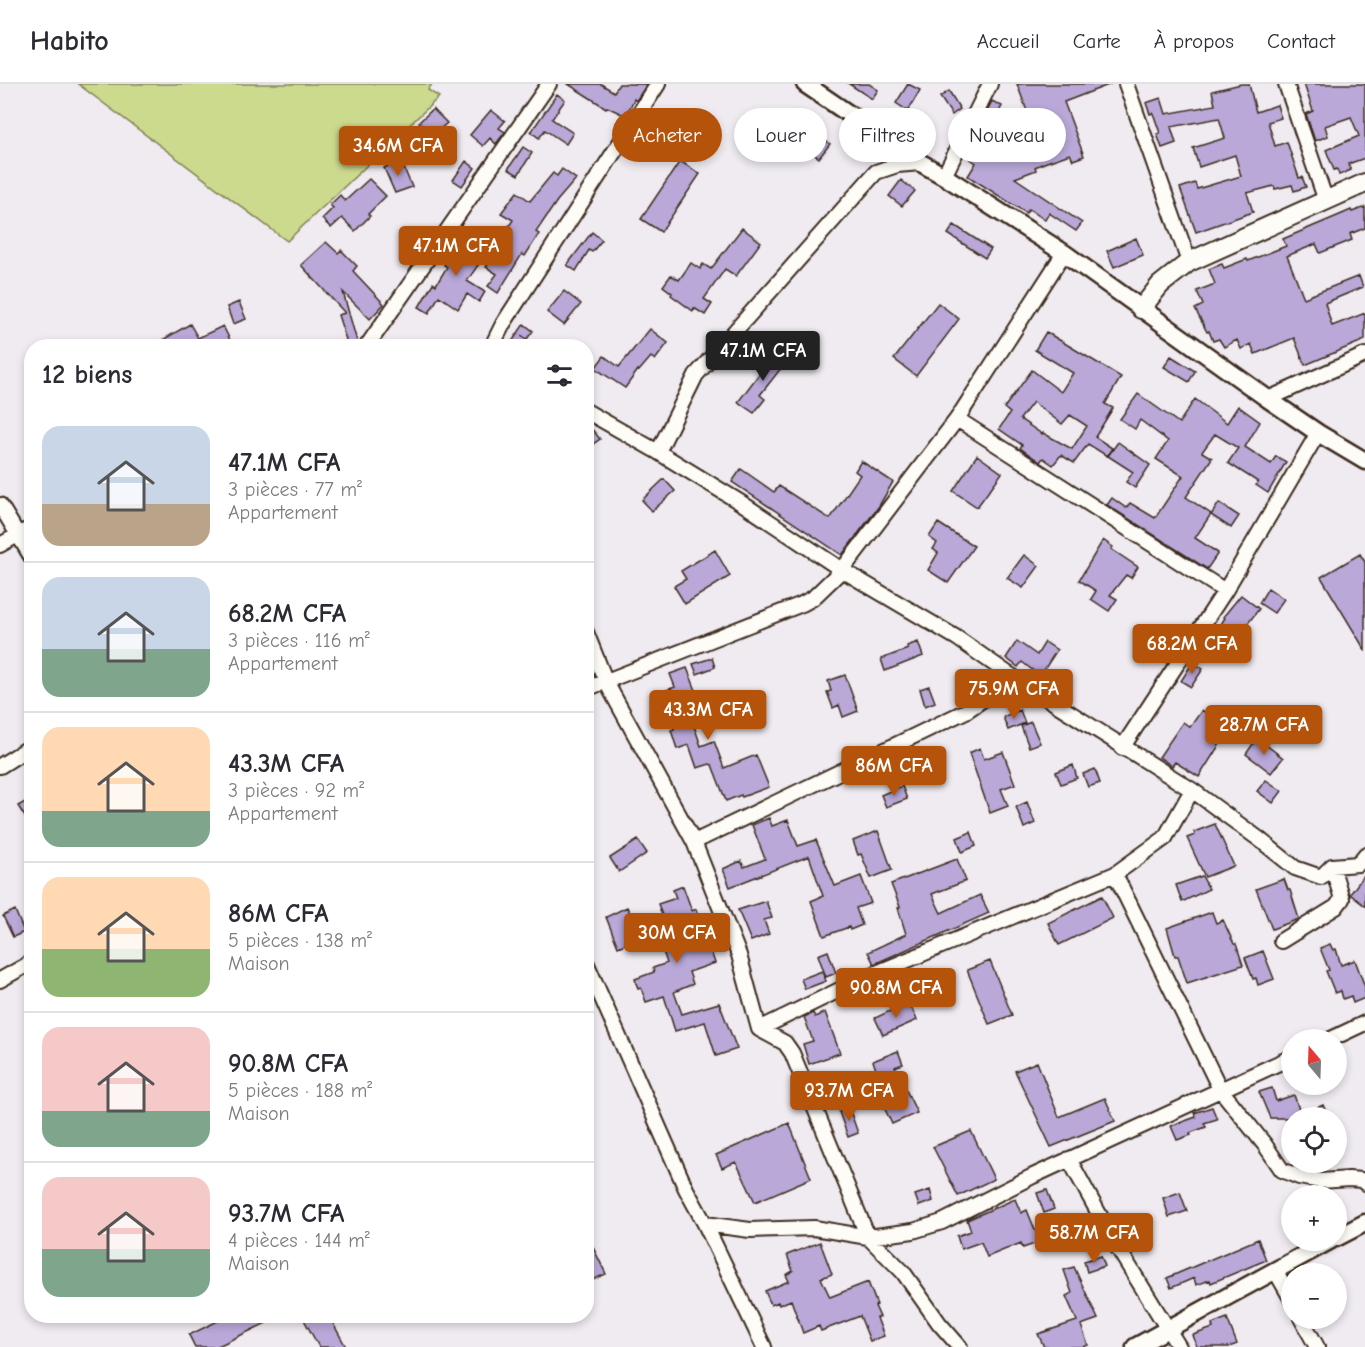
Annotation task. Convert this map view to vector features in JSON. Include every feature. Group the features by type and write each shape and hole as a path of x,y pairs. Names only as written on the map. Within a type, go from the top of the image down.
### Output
{"main road":[{"path":"1140,309 1160,285 1189,262 1365,183"}],"street":[{"path":"372,339 549,84"},
{"path":"499,339 658,84"},
{"path":"806,84 921,163 1064,254 1268,399 1365,461"},
{"path":"944,176 990,84"},
{"path":"1126,84 1189,262"},
{"path":"1286,84 1326,201"},
{"path":"658,452 696,375 876,172 897,165 921,163"},
{"path":"594,686 813,598 842,570 957,419 1064,254"},
{"path":"1268,399 1365,356"},
{"path":"594,416 743,504 842,570 957,638 1006,673 1192,790 1295,868 1321,877 1332,866 1358,864 1365,855"},
{"path":"957,419 1225,591"},
{"path":"1122,748 1225,591 1318,433"},
{"path":"0,505 24,545"},
{"path":"0,545 24,532"},
{"path":"594,652 606,682 694,842 739,956 759,1029 785,1043 792,1053 868,1237 903,1272 939,1323 960,1347"},
{"path":"694,842 966,711 988,696 1006,673"},
{"path":"0,766 24,751"},
{"path":"759,1029 883,970 1115,874 1165,838 1192,790"},
{"path":"1281,941 1336,907 1342,899 1332,866"},
{"path":"1115,874 1220,1089 1282,1170 1299,1177 1321,1181 1349,1179 1365,1183"},
{"path":"0,980 24,966"},
{"path":"594,980 686,1189 764,1347"},
{"path":"1347,1032 1365,1023"},
{"path":"705,1224 750,1230 814,1228 868,1237 913,1231 942,1222 1069,1159 1281,1062"},
{"path":"1069,1159 1116,1245 1179,1347"},
{"path":"1347,1232 1365,1223"},
{"path":"1135,1347 1310,1251"},
{"path":"1275,1270 1281,1281"},
{"path":"1307,1329 1317,1347"}],"green space":[{"path":"78,84 432,84 428,90 439,97 287,241"}],"building":[{"path":"568,84 601,84 614,92 619,84 647,84 636,101 634,99 630,108 606,108"},
{"path":"849,84 869,84 878,90 872,99"},
{"path":"908,84 920,90 910,108 904,108 896,103"},
{"path":"1017,84 1111,84 1064,102 1084,156 1073,160 1070,154 1066,155 1066,108 1026,108"},
{"path":"1249,84 1256,112 1277,105 1281,118 1268,122 1275,146 1287,142 1299,178 1302,177 1306,187 1294,191 1292,185 1275,189 1274,186 1247,193 1253,212 1196,232 1180,188 1195,183 1197,189 1241,176 1235,155 1199,167 1193,148 1225,138 1219,118 1171,127 1176,143 1162,148 1153,113 1150,114 1146,103 1161,98 1166,114 1215,105 1212,91"},
{"path":"1304,84 1365,84 1365,158 1348,164 1351,170 1339,175 1337,169 1334,170 1326,150 1359,136 1351,117 1325,126 1328,136 1315,141 1306,114 1313,111"},
{"path":"949,91 959,108 948,109 940,97"},
{"path":"557,94 565,100 552,119 573,133 566,144 545,130 539,138 531,132"},
{"path":"992,101 1002,106 1001,108 988,108"},
{"path":"433,109 447,123 432,136 419,122"},
{"path":"491,110 505,121 499,128 505,132 496,144 490,138 483,146 470,135"},
{"path":"523,147 532,153 518,175 508,169"},
{"path":"401,161 412,187 395,193 384,168"},
{"path":"466,161 475,168 462,186 453,180"},
{"path":"679,162 700,174 661,232 641,219"},
{"path":"1047,162 1035,167 1036,170 1015,178 1082,223 1076,231 1049,213 1045,220 1029,209 1026,213 968,176 976,163"},
{"path":"562,169 576,179 557,201 536,232 539,234 525,256 522,254 498,293 488,286 497,274 486,267 513,220 501,213 517,192 530,201 553,173 557,176"},
{"path":"369,179 386,196 355,231 342,218 331,228 322,219 333,208 330,205 340,195 345,201"},
{"path":"901,180 915,191 902,206 889,196"},
{"path":"1365,207 1365,228 1350,234 1352,240 1320,253 1316,244 1287,256 1304,298 1359,276 1363,287 1325,303 1332,326 1365,313 1365,340 1305,365 1294,338 1255,354 1251,344 1241,349 1237,340 1224,347 1219,339 1213,341 1195,309 1203,305 1197,291 1215,284 1209,269 1222,264 1224,268 1247,259 1248,261 1286,246 1283,239 1351,210 1352,212"},
{"path":"954,225 991,249 985,258 948,234"},
{"path":"742,228 761,242 736,276 725,269 704,299 712,304 705,315 694,308 693,311 663,286 671,275 679,280 691,263 700,269 703,264 711,269"},
{"path":"467,231 477,237 469,248 483,258 467,281 485,292 479,302 467,294 458,309 439,296 429,313 419,307 433,283 436,285 447,267 444,265"},
{"path":"592,232 602,240 592,252 589,250 576,271 567,265"},
{"path":"1136,238 1143,255 1114,267 1107,251"},
{"path":"326,242 338,253 341,250 357,266 353,271 384,304 370,319 343,292 356,339 346,339 338,315 345,313 301,265"},
{"path":"564,291 581,304 564,325 547,312"},
{"path":"239,302 246,319 233,324 227,307"},
{"path":"938,303 959,319 916,376 894,359"},
{"path":"190,324 198,338 223,326 230,339 164,339"},
{"path":"524,324 533,331 527,339 521,335 526,339 514,339"},
{"path":"650,329 668,343 655,360 651,357 638,370 625,388 595,368 604,356 619,367"},
{"path":"1046,332 1121,377 1105,404 1113,408 1095,437 1112,448 1107,456 1088,444 1074,463 1061,455 1053,465 1043,458 1040,462 1020,448 1022,445 999,429 1010,413 1004,408 1032,370 1061,392 1073,373 1035,350","holes":["1033,402 1062,424 1070,415 1087,426 1072,449 1042,434 1020,419"]},
{"path":"777,350 789,358 760,395 765,399 754,413 738,402"},
{"path":"1171,356 1195,371 1189,382 1164,367"},
{"path":"1138,394 1179,423 1195,399 1227,423 1238,406 1260,422 1245,447 1271,464 1276,456 1286,462 1268,493 1256,485 1258,482 1228,463 1238,448 1215,434 1202,452 1212,458 1186,497 1211,514 1195,538 1218,553 1207,569 1107,505 1112,498 1126,508 1130,503 1155,518 1183,476 1156,459 1168,441 1140,420 1135,429 1120,419"},
{"path":"594,432 600,439 594,443"},
{"path":"1118,442 1150,465 1135,488 1126,482 1133,472 1108,456"},
{"path":"977,455 1002,473 977,507 953,491"},
{"path":"861,461 893,482 879,506 842,555 732,482 741,469 774,492 779,486 830,519 860,475 855,471"},
{"path":"664,479 675,491 652,511 642,500"},
{"path":"1219,503 1239,516 1231,528 1211,515"},
{"path":"938,523 974,546 948,583 928,570 938,553 933,549 937,543 929,537"},
{"path":"1103,540 1113,547 1111,549 1138,567 1131,578 1126,575 1110,595 1117,599 1109,611 1091,599 1096,591 1079,580"},
{"path":"715,550 730,576 685,604 674,586 686,579 681,571"},
{"path":"1360,554 1365,562 1365,650 1321,577"},
{"path":"1024,555 1039,566 1023,588 1007,578"},
{"path":"1268,588 1284,599 1274,613 1259,603"},
{"path":"1241,595 1259,609 1242,631 1234,625 1221,645 1211,638 1225,618 1223,617"},
{"path":"1017,641 1037,655 1045,642 1057,650 1040,676 1022,662 1018,667 1006,658"},
{"path":"918,642 923,656 885,671 881,659 908,649 907,646"},
{"path":"712,658 715,667 697,674 693,664"},
{"path":"1193,662 1203,669 1191,687 1181,681"},
{"path":"687,668 706,715 692,720 701,746 714,741 724,768 756,755 769,787 726,801 712,765 697,768 689,745 677,749 671,730 674,729 661,692 675,687 670,674"},
{"path":"845,675 858,711 843,717 839,705 833,708 827,692 831,691 828,681"},
{"path":"929,686 935,702 925,706 920,689"},
{"path":"1216,707 1238,723 1225,740 1223,739 1199,777 1175,762 1172,766 1159,757 1183,722 1190,727 1202,710 1210,716"},
{"path":"1020,710 1025,723 1008,730 1003,717"},
{"path":"1031,722 1040,743 1029,747 1021,726"},
{"path":"1257,738 1283,758 1271,773 1246,754"},
{"path":"980,748 984,759 1003,752 1015,784 1001,789 1008,806 990,813 969,753"},
{"path":"1073,765 1077,778 1061,784 1056,772"},
{"path":"1095,769 1100,783 1088,787 1083,774"},
{"path":"1266,780 1282,791 1273,803 1257,791"},
{"path":"902,786 907,799 886,807 881,795"},
{"path":"1027,802 1035,823 1024,828 1016,807"},
{"path":"24,803 24,815 18,806"},
{"path":"769,818 772,826 788,820 798,846 816,840 835,886 861,876 871,903 856,908 862,925 824,936 811,901 823,896 809,856 730,887 723,869 741,861 744,867 765,859 752,825"},
{"path":"1215,824 1234,866 1205,877 1187,838 1195,835 1194,832"},
{"path":"878,831 892,870 871,878 853,841"},
{"path":"971,832 976,846 962,852 957,838"},
{"path":"638,840 647,853 619,872 610,858"},
{"path":"957,859 966,881 932,894 941,913 980,895 989,913 874,964 868,952 906,934 898,908 900,907 891,884"},
{"path":"1365,874 1365,906 1350,894"},
{"path":"1202,876 1209,889 1182,902 1176,885"},
{"path":"1284,879 1299,919 1272,929 1256,889"},
{"path":"683,886 692,911 696,909 715,963 689,972 693,984 674,992 682,1014 719,1003 737,1049 716,1056 705,1022 675,1031 664,996 646,1002 641,988 638,989 635,979 654,972 653,968 667,963 656,931 618,947 606,917 627,907 637,926 663,918 658,904 676,898 673,890"},
{"path":"1102,896 1113,918 1059,945 1048,923"},
{"path":"766,901 772,918 764,920 769,934 751,941 738,910"},
{"path":"15,910 24,932 13,937 3,916"},
{"path":"1212,912 1216,923 1223,920 1236,944 1243,965 1187,983 1178,956 1175,956 1167,928"},
{"path":"1330,944 1333,950 1336,949 1341,965 1355,960 1365,987 1365,998 1353,1003 1351,996 1343,999 1341,991 1335,993 1320,948"},
{"path":"828,951 836,973 826,977 818,955"},
{"path":"1263,951 1274,979 1258,985 1256,978 1253,979 1245,958"},
{"path":"990,961 1012,1015 989,1024 967,970"},
{"path":"822,971 826,981 805,989 801,979"},
{"path":"903,972 910,989 896,994 889,977"},
{"path":"909,1002 917,1020 883,1035 875,1018"},
{"path":"825,1012 840,1053 809,1064 803,1044 813,1041 804,1017 813,1013 815,1017"},
{"path":"898,1051 903,1064 895,1067 917,1113 892,1124 873,1084 880,1081 873,1061"},
{"path":"1037,1062 1059,1117 1105,1098 1115,1121 1051,1147 1015,1071"},
{"path":"1272,1088 1276,1101 1294,1095 1298,1107 1281,1107 1281,1118 1270,1118 1259,1092"},
{"path":"854,1093 858,1104 842,1110 838,1099"},
{"path":"1212,1107 1217,1119 1204,1123 1206,1127 1177,1140 1171,1126 1196,1117 1194,1113"},
{"path":"849,1108 858,1133 848,1137 839,1112"},
{"path":"789,1123 811,1178 755,1202 736,1162 722,1168 716,1155"},
{"path":"971,1131 994,1179 958,1196 933,1147"},
{"path":"930,1190 933,1201 919,1206 915,1195"},
{"path":"1047,1190 1054,1209 1044,1213 1037,1193"},
{"path":"1180,1192 1187,1211 1169,1217 1163,1198"},
{"path":"1015,1199 1021,1213 1027,1210 1040,1242 1023,1248 1021,1243 987,1257 981,1242 961,1249 957,1236 971,1231 967,1220"},
{"path":"1258,1239 1266,1260 1211,1283 1210,1280 1196,1285 1194,1278 1171,1288 1167,1278"},
{"path":"820,1242 832,1274 821,1278 830,1297 868,1282 877,1305 875,1306 880,1317 877,1318 884,1336 870,1341 860,1316 821,1331 819,1326 803,1333 791,1300 779,1305 778,1302 771,1305 765,1291 789,1281 786,1275 793,1271 787,1255"},
{"path":"594,1249 606,1274 594,1279"},
{"path":"1101,1256 1105,1266 1087,1272 1084,1261"},
{"path":"1074,1267 1098,1319 1081,1325 1088,1345 1044,1347 1038,1334 1077,1321 1066,1296 1072,1293 1064,1270"},
{"path":"1227,1318 1237,1344 1229,1347 1197,1347 1193,1335 1213,1328 1212,1324"},
{"path":"214,1323 266,1323 216,1347 195,1347 189,1335"},
{"path":"306,1323 333,1323 346,1347 319,1347"}]}
